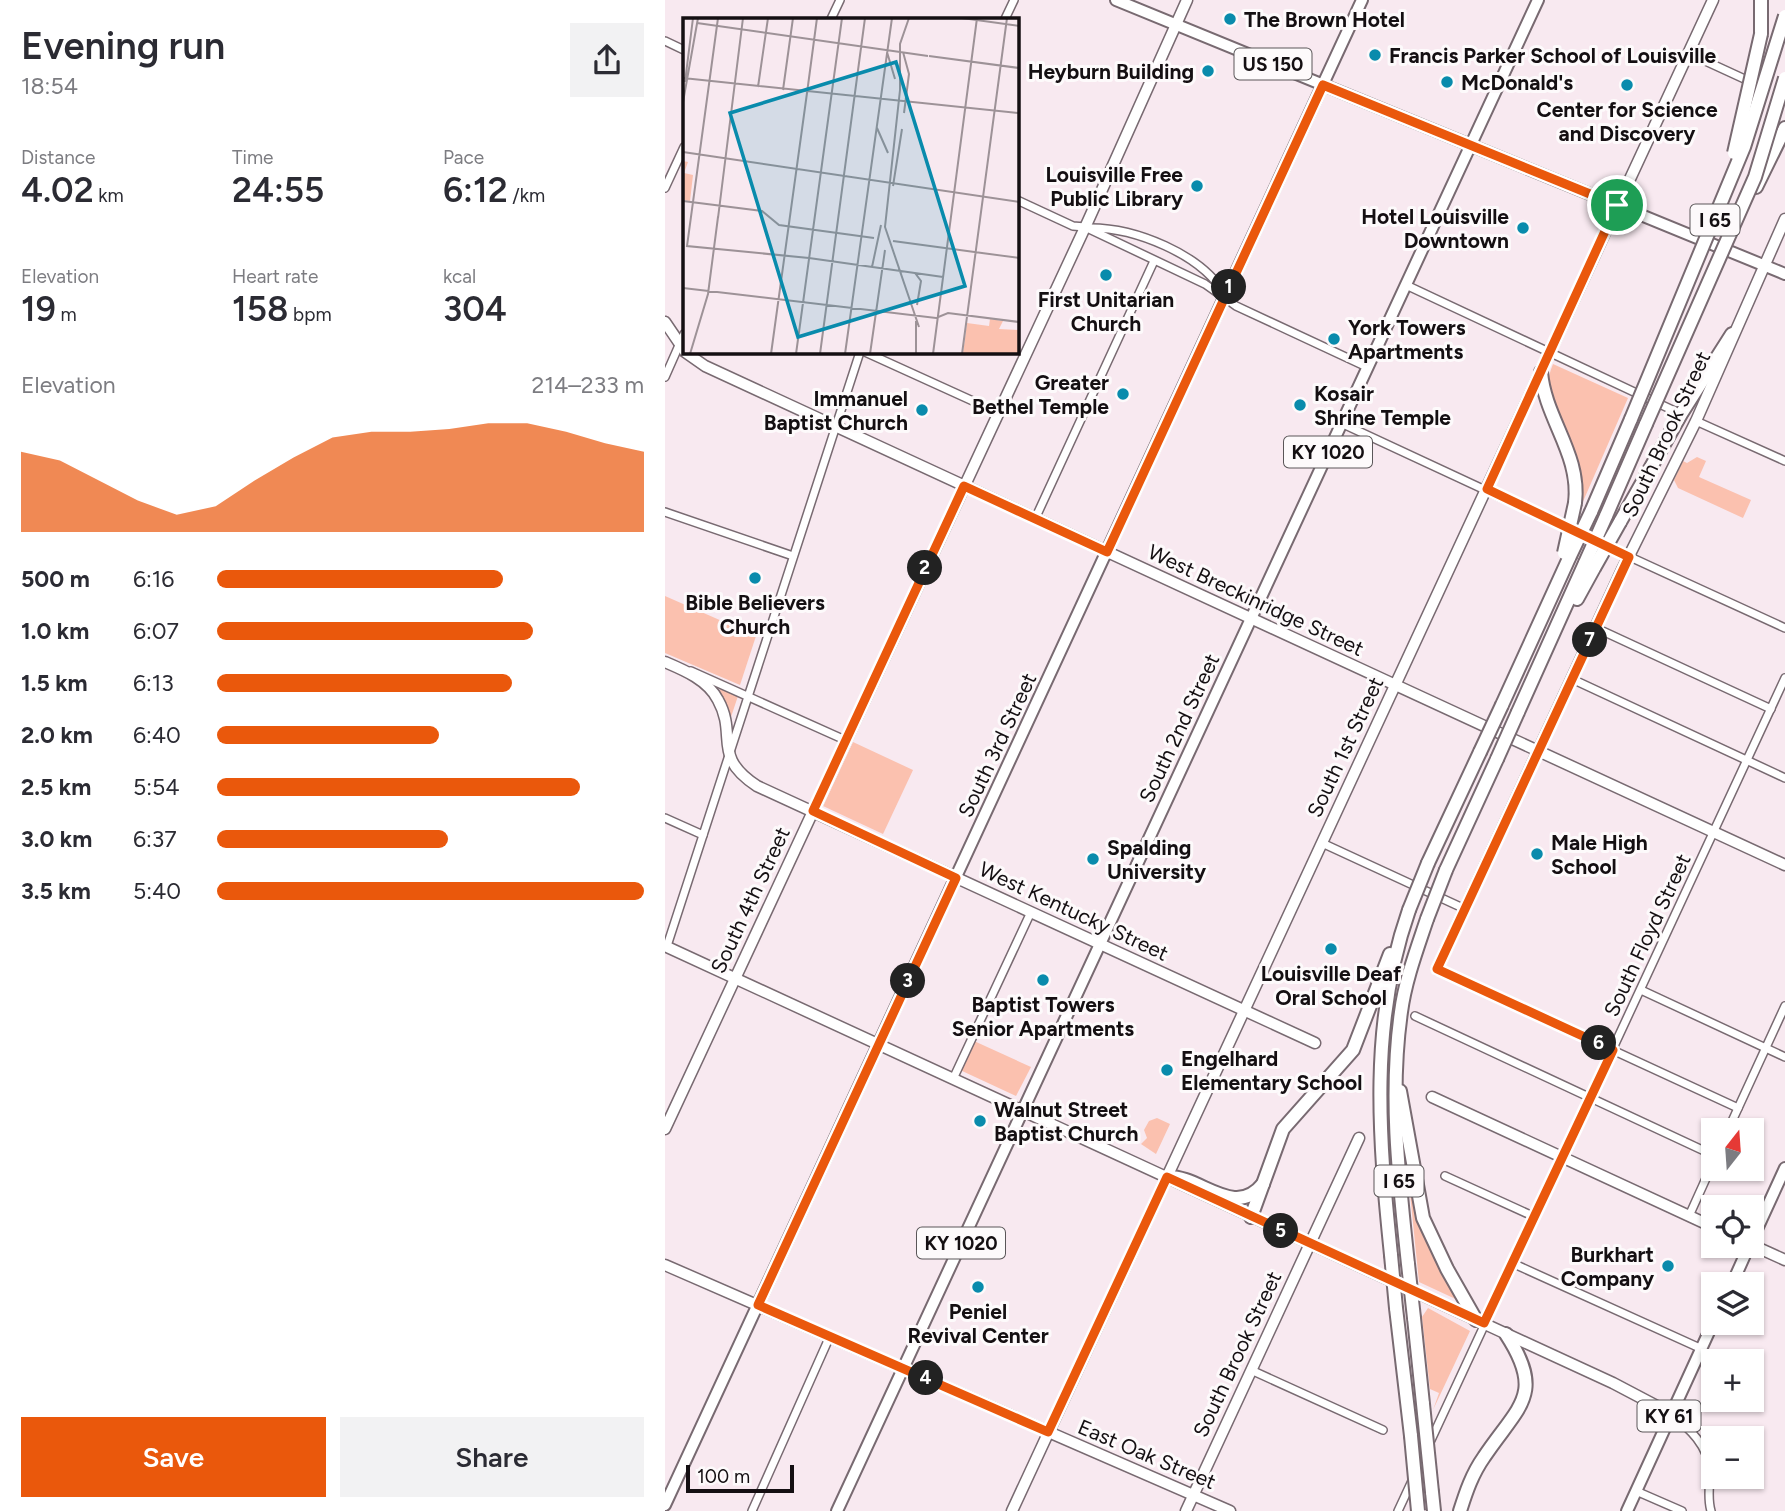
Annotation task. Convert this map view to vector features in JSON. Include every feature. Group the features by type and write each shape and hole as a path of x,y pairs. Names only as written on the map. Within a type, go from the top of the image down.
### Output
{"highway":[{"path":"1717,215 1748,100 1761,34 1761,0"},
{"name":"I 65","path":"1417,1511 1379,1119 1383,987 1428,863 1547,606 1567,555 1591,512 1717,215 1744,147 1785,16"},
{"name":"I 65","path":"1434,1511 1398,1166 1399,1098 1396,1074 1405,992 1427,919 1447,870 1537,669 1590,565 1606,516 1763,157 1785,78"},
{"path":"1729,236 1785,128"},
{"path":"1590,565 1620,522 1681,414 1732,334"},
{"path":"1541,372 1547,406 1572,461 1575,503 1567,555"},
{"path":"1251,1217 1282,1132 1302,1106 1347,1059 1383,987"},
{"path":"1399,1098 1423,1218 1447,1269 1480,1322"},
{"path":"1167,1177 1179,1176 1234,1199 1247,1198 1263,1184"},
{"path":"1460,1511 1477,1467 1511,1422 1524,1397 1525,1366 1506,1334"}],"main road":[{"name":"US 150","path":"1117,0 1785,274"},
{"name":"South 3rd Street","path":"665,1504 1361,0"},
{"name":"South 2nd Street","path":"837,1511 1538,0"},
{"path":"1764,1215 1785,1168"},
{"name":"KY 61","path":"1702,1349 1708,1335"},
{"name":"KY 61","path":"1627,1511 1670,1413 1701,1351"}],"street":[{"path":"831,18 840,0"},
{"path":"1005,18 1014,0"},
{"name":"South 4th Street","path":"665,1129 1085,228 1187,0"},
{"name":"South 1st Street","path":"1012,1511 1713,0"},
{"path":"665,41 683,50"},
{"path":"1688,53 1785,98"},
{"path":"665,188 683,149"},
{"path":"1019,201 1073,226 1123,230 1185,257 1212,276 1225,296 1236,306 1367,367"},
{"name":"South Brook Street","path":"1437,969 1595,628 1696,421 1732,334 1785,219"},
{"path":"1085,228 1225,296"},
{"path":"1035,519 1154,261"},
{"path":"1406,285 1681,414"},
{"name":"West Breckinridge Street","path":"665,322 683,343"},
{"path":"665,377 683,346"},
{"name":"West Breckinridge Street","path":"694,354 705,366 1785,865"},
{"path":"862,354 835,426 666,946 1643,1397 1670,1413 1696,1437 1706,1452 1711,1511"},
{"path":"867,354 997,412"},
{"path":"1696,421 1785,461"},
{"path":"1342,423 1785,628"},
{"path":"665,512 793,556"},
{"path":"1595,628 1771,709"},
{"name":"West Kentucky Street","path":"665,662 748,695 845,740"},
{"name":"West Kentucky Street","path":"680,668 705,683 719,701 732,765 747,780 1315,1044"},
{"name":"South Floyd Street","path":"1398,1511 1480,1322 1513,1263 1563,1158 1785,678"},
{"path":"1572,679 1785,778"},
{"path":"665,818 703,835"},
{"path":"1322,843 1465,909"},
{"path":"953,1079 1031,912"},
{"path":"1437,969 1738,1108"},
{"path":"1641,990 1785,1057"},
{"path":"1733,1118 1785,1006"},
{"path":"1415,1016 1701,1149"},
{"path":"1431,1097 1701,1222"},
{"name":"South Brook Street","path":"1186,1511 1359,1138"},
{"path":"1445,1176 1535,1217"},
{"path":"1689,1216 1705,1181"},
{"path":"1764,1250 1785,1260"},
{"path":"1513,1263 1702,1349"},
{"name":"East Oak Street","path":"665,1265 1230,1511"},
{"path":"752,1511 830,1336"},
{"path":"1251,1370 1383,1430"},
{"path":"1636,1491 1682,1511"}],"shaded area":[{"path":"1553,364 1628,398 1575,520 1577,501 1574,481 1549,402 1548,383"},
{"path":"1697,457 1706,461 1699,477 1751,500 1743,518 1678,488 1674,480 1683,461 1687,463"},
{"path":"665,596 756,636 740,685 665,653"},
{"path":"721,688 738,696 729,723 718,693"},
{"path":"853,742 913,770 883,834 823,806"},
{"path":"974,1041 1031,1067 1016,1096 960,1070"},
{"path":"1157,1118 1170,1124 1156,1154 1141,1144 1147,1138 1144,1130 1149,1121"},
{"path":"1405,1144 1424,1234 1462,1302 1419,1282"},
{"path":"1428,1308 1470,1331 1433,1410 1439,1393 1430,1389 1422,1317"}],"place":[{"name":"The Brown Hotel","path":"1230,19"},
{"name":"Francis Parker School of Louisville","path":"1375,55"},
{"name":"Heyburn Building","path":"1208,71"},
{"name":"McDonald's","path":"1447,82"},
{"name":"Center for Science and Discovery","path":"1627,85"},
{"name":"Louisville Free Public Library","path":"1197,186"},
{"name":"Hotel Louisville Downtown","path":"1523,228"},
{"name":"First Unitarian Church","path":"1106,275"},
{"name":"York Towers Apartments","path":"1334,339"},
{"name":"Greater Bethel Temple","path":"1123,394"},
{"name":"Kosair Shrine Temple","path":"1300,405"},
{"name":"Immanuel Baptist Church","path":"922,410"},
{"name":"Bible Believers Church","path":"755,578"},
{"name":"Male High School","path":"1537,854"},
{"name":"Spalding University","path":"1093,859"},
{"name":"Louisville Deaf Oral School","path":"1331,949"},
{"name":"Baptist Towers Senior Apartments","path":"1043,980"},
{"name":"Engelhard Elementary School","path":"1167,1070"},
{"name":"Walnut Street Baptist Church","path":"980,1121"},
{"name":"Burkhart Company","path":"1668,1266"},
{"name":"Peniel Revival Center","path":"978,1287"}],"route":[{"path":"1323,85 1617,205 1487,489 1629,557 1437,969 1613,1050 1484,1323 1167,1177 1048,1432 758,1305 956,878 813,811 964,486 1107,552 1323,85"}]}
